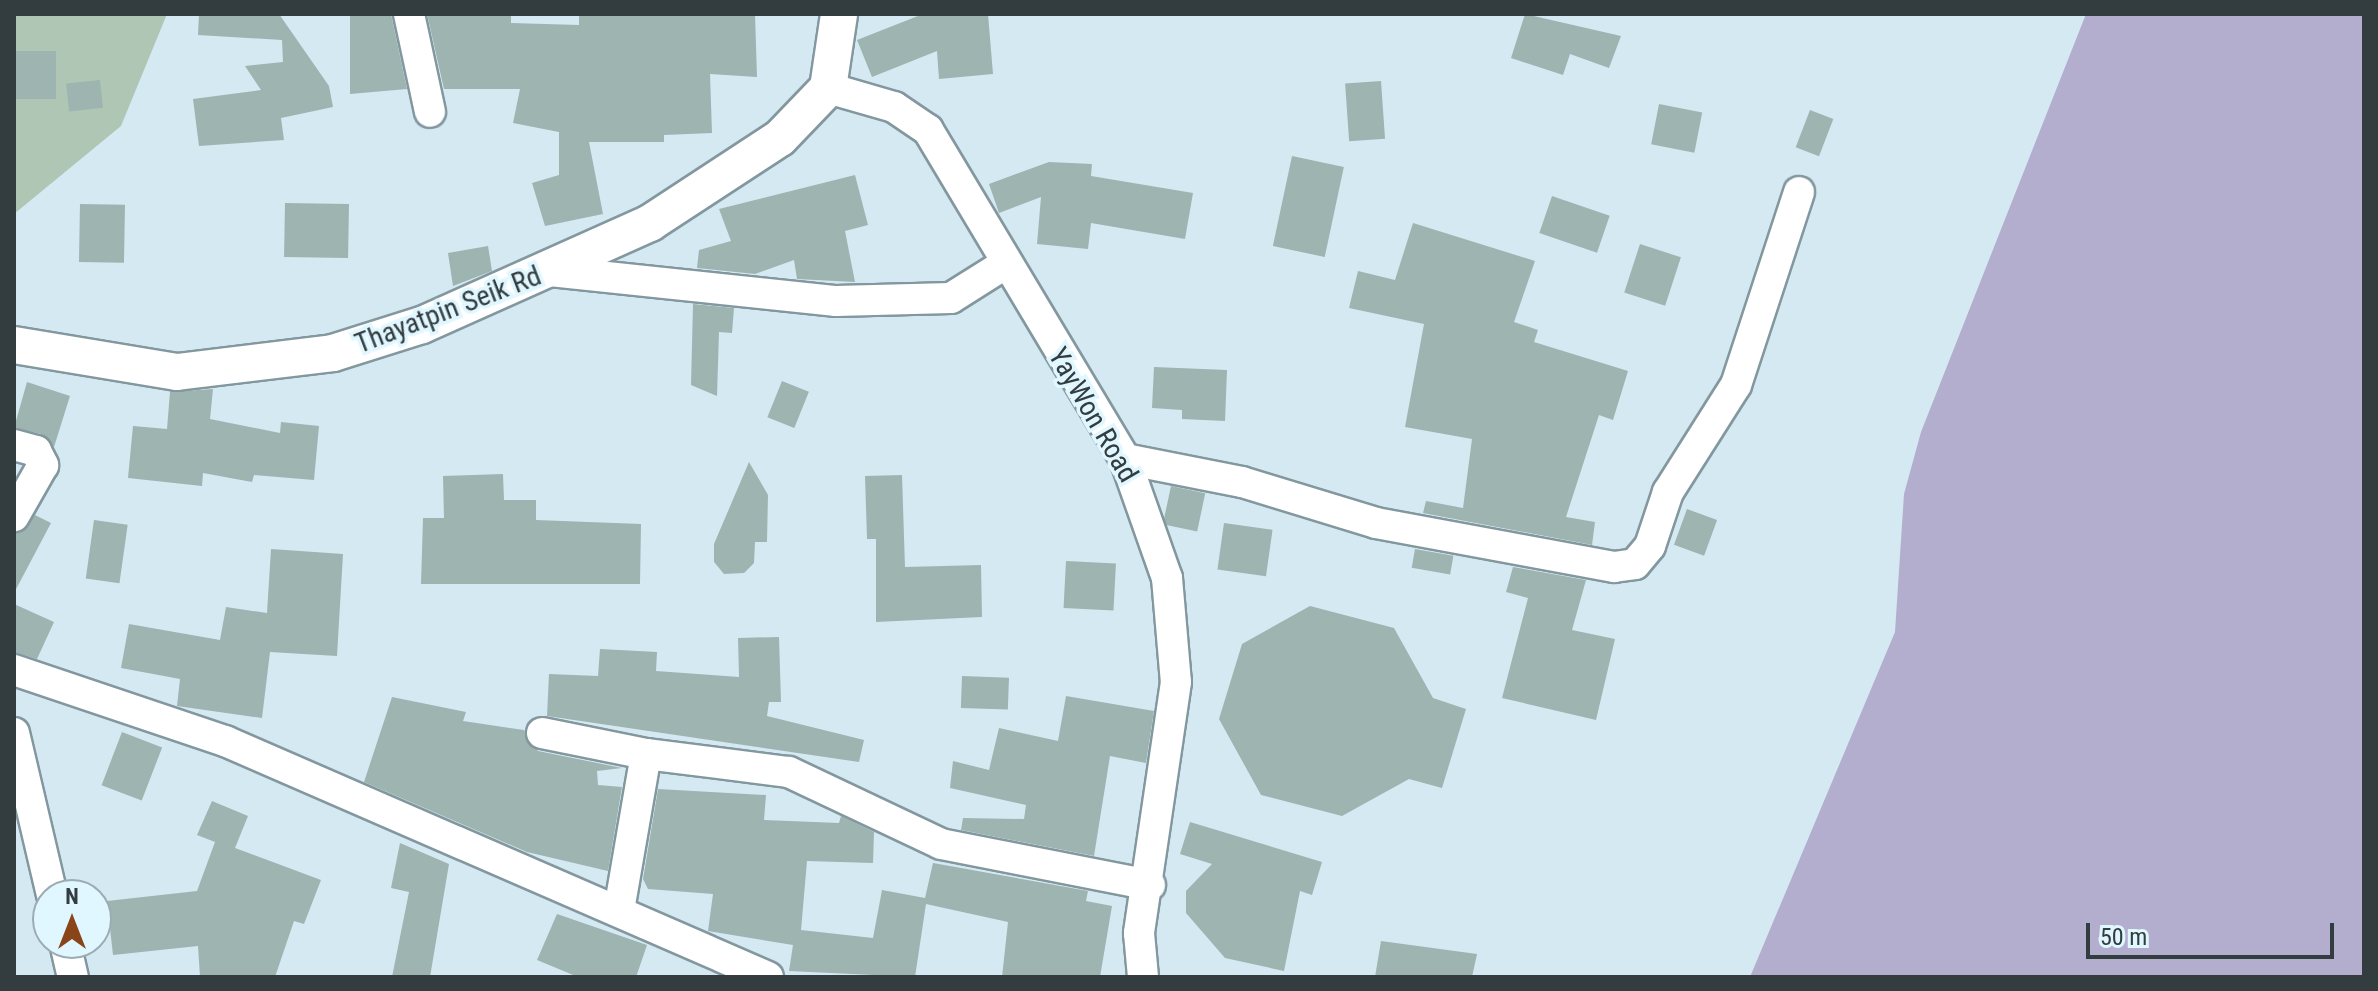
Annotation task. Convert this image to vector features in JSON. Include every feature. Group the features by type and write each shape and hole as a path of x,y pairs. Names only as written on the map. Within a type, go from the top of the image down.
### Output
{"street":[{"path":"409,14 430,112"},
{"path":"828,88 840,15"},
{"name":"YayWon Road","path":"828,88 894,107 928,130 1005,264 1125,459 1167,578 1177,647 1150,885 1139,933 1143,977"},
{"name":"Thayatpin Seik Rd","path":"14,345 118,366 224,368 333,353 550,271 650,223 780,138 828,88"},
{"path":"1125,459 1242,482 1376,523 1614,567 1635,564 1650,546 1668,492 1736,385 1799,192"},
{"path":"550,271 836,301 951,298 1005,264"},
{"path":"14,445 36,451 43,465 14,516"},
{"path":"14,670 225,741 392,819 619,911 768,977"},
{"path":"14,733 48,879"},
{"path":"542,733 646,754 789,772 941,844 1150,885"},
{"path":"619,911 646,754"}],"green space":[{"path":"14,14 167,14 121,126 14,214"}],"shaded area":[{"path":"2086,14 2364,14 2364,977 1750,977 1895,632 1904,494 1921,432"}],"building":[{"path":"199,14 279,14 329,86 333,107 281,118 284,140 199,146 193,99 261,90 245,66 283,62 282,40 198,35"},
{"path":"350,14 391,14 407,89 350,94"},
{"path":"427,14 511,14 511,23 579,25 579,14 755,14 757,77 710,74 712,133 664,135 664,142 589,142 603,214 545,226 532,183 559,175 559,132 513,123 520,89 444,89"},
{"path":"923,14 988,14 993,74 939,79 937,51 872,77 857,40"},
{"path":"1525,14 1621,36 1609,68 1570,54 1563,75 1511,58"},
{"path":"14,51 56,51 56,99 14,99"},
{"path":"100,80 103,108 69,111 66,84"},
{"path":"1381,81 1385,139 1349,141 1345,84"},
{"path":"1659,104 1702,112 1694,153 1651,144"},
{"path":"1810,110 1833,119 1819,156 1796,147"},
{"path":"1292,156 1344,167 1325,257 1273,246"},
{"path":"1049,162 1092,164 1091,176 1193,193 1185,239 1091,223 1088,249 1037,244 1041,197 999,213 989,184"},
{"path":"855,175 868,225 845,231 855,282 797,279 794,260 755,274 697,268 699,250 731,241 719,209"},
{"path":"1552,196 1610,216 1597,253 1539,233"},
{"path":"285,203 349,204 348,258 284,257"},
{"path":"80,204 125,205 124,263 79,262"},
{"path":"1413,223 1535,261 1514,322 1538,330 1534,342 1628,371 1613,420 1599,415 1566,517 1595,522 1592,545 1423,513 1426,501 1463,508 1472,439 1405,427 1424,324 1349,308 1358,271 1395,280"},
{"path":"1640,244 1681,257 1665,306 1624,293"},
{"path":"488,246 492,271 453,286 448,253"},
{"path":"693,304 734,308 732,333 719,332 717,396 691,385"},
{"path":"1154,367 1227,370 1225,421 1182,419 1182,410 1152,408"},
{"path":"782,381 809,392 794,428 767,417"},
{"path":"27,382 70,396 54,447 41,434 14,428"},
{"path":"213,389 210,419 280,433 281,422 319,426 314,480 254,475 252,482 203,473 202,486 128,478 133,426 167,429 170,392"},
{"path":"749,462 768,495 767,542 755,542 754,563 744,573 724,574 714,562 714,544"},
{"path":"503,474 504,500 536,500 536,520 641,524 640,584 421,584 423,518 444,518 443,476"},
{"path":"902,475 905,567 981,565 982,617 876,622 876,539 867,539 865,476"},
{"path":"1171,486 1205,493 1197,531 1163,524"},
{"path":"1687,509 1717,520 1704,556 1674,545"},
{"path":"35,515 51,523 14,593 14,534"},
{"path":"94,520 128,525 119,583 86,578"},
{"path":"1224,523 1273,530 1266,576 1217,570"},
{"path":"271,549 343,554 337,656 270,652 262,718 177,706 180,679 121,668 129,624 220,640 226,607 267,613"},
{"path":"1415,549 1453,556 1450,574 1412,568"},
{"path":"1066,561 1116,564 1113,611 1064,608"},
{"path":"1513,567 1586,580 1572,630 1615,639 1596,720 1502,698 1528,598 1506,592"},
{"path":"14,604 54,622 37,659 14,652"},
{"path":"1310,606 1394,628 1433,698 1466,709 1442,788 1409,779 1342,816 1261,795 1219,719 1242,644"},
{"path":"779,637 781,702 769,702 767,716 864,740 859,762 547,716 549,674 598,676 600,649 657,652 656,671 739,677 738,638"},
{"path":"962,676 1009,678 1008,710 961,708"},
{"path":"1066,696 1154,711 1146,763 1110,756 1094,856 961,830 963,818 1024,819 1026,805 950,788 953,761 989,770 999,728 1058,741"},
{"path":"392,697 466,712 463,721 524,730 538,751 622,768 597,771 598,785 622,787 608,871 527,852 364,782"},
{"path":"122,732 162,747 142,801 102,785"},
{"path":"658,789 766,795 764,820 839,823 841,816 874,832 873,863 807,861 801,930 873,938 882,890 925,898 933,863 1088,891 1086,901 1112,906 1100,977 1002,977 1008,922 926,904 915,977 789,971 793,945 708,931 713,894 648,889 643,879"},
{"path":"212,801 248,816 235,848 321,880 304,924 294,921 275,977 200,977 198,946 113,955 112,900 197,891 215,842 197,835"},
{"path":"1190,822 1322,862 1312,895 1300,891 1284,971 1225,958 1186,913 1186,891 1212,864 1180,854"},
{"path":"400,843 449,864 430,977 392,977 409,892 391,888"},
{"path":"557,914 647,945 636,977 578,977 537,960"},
{"path":"1381,941 1477,954 1472,977 1375,977"}]}
